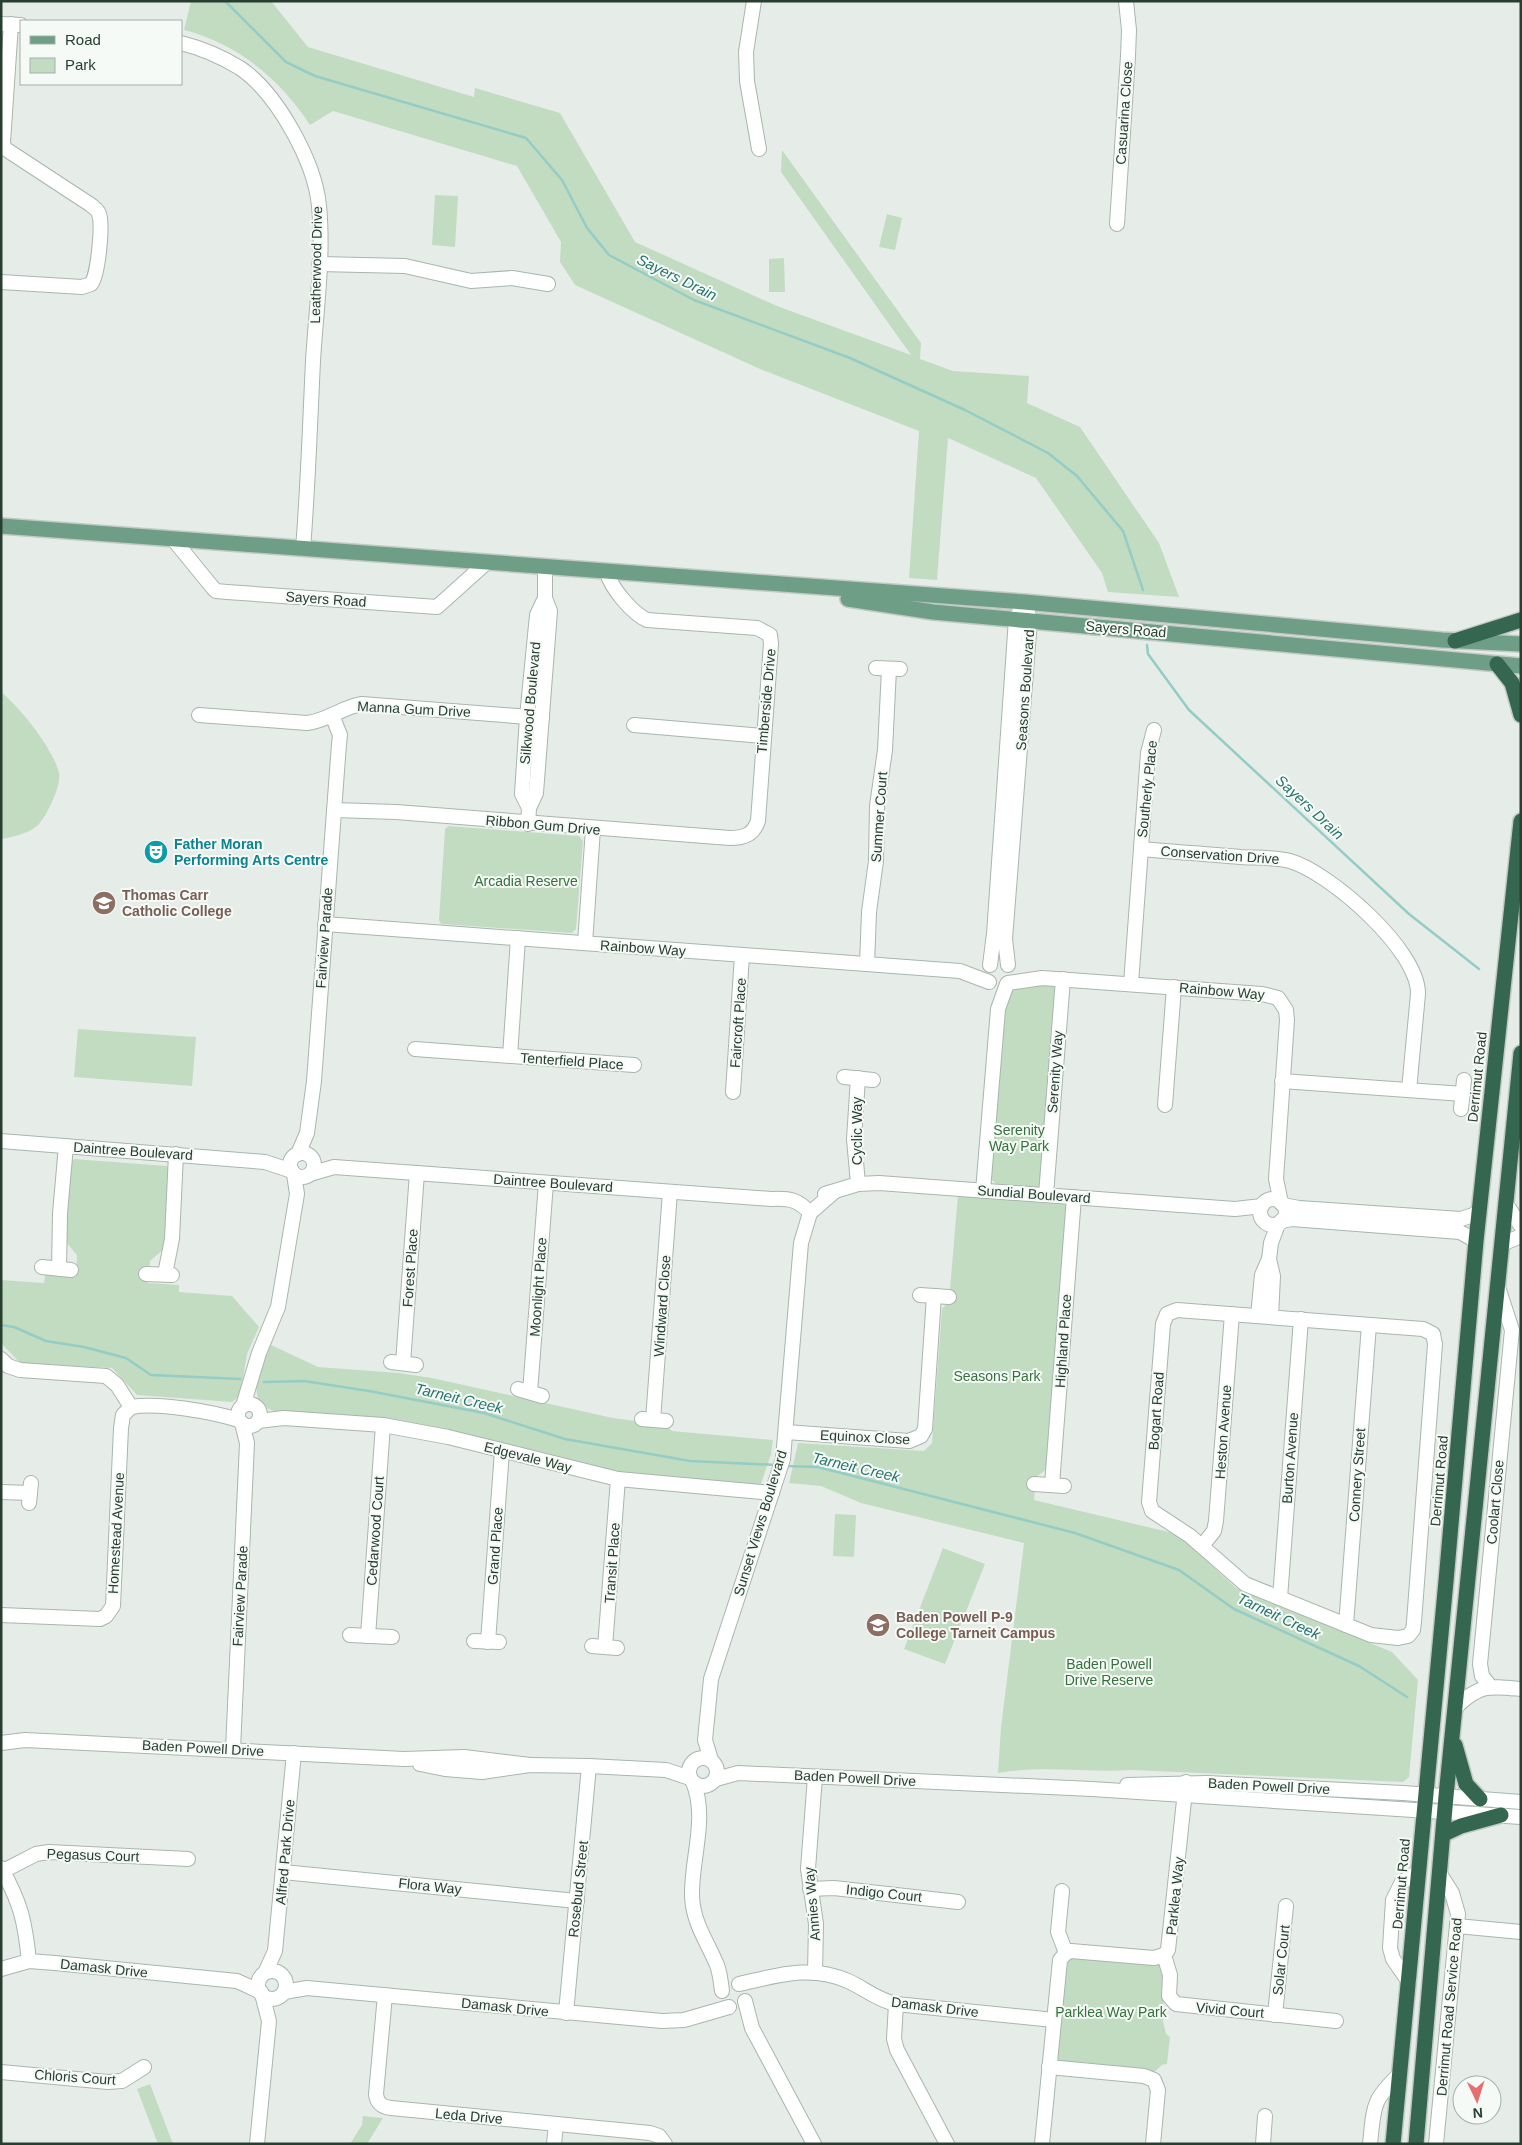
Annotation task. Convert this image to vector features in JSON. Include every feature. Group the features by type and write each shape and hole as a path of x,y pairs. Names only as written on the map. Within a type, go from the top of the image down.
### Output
{"highway":[{"path":"1455,641 1521,620"},
{"path":"1497,664 1512,683 1521,715"},
{"name":"Derrimut Road","path":"1393,2144 1476,1241 1521,821"},
{"path":"1416,2144 1452,1736 1521,1053"},
{"path":"1452,1736 1466,1784 1480,1798"},
{"path":"1444,1834 1461,1826 1501,1815"}],"main road":[{"name":"Sayers Road","path":"1,526 608,573 1024,602 1455,641 1521,644"},
{"name":"Sayers Road","path":"732,582 933,612 1521,666"},
{"path":"1304,627 1304,647"}],"street":[{"path":"754,1 746,52 747,81 759,149"},
{"name":"Casuarina Close","path":"1116,224 1128,47 1126,1"},
{"path":"1,282 82,287 91,284 96,274 100,222 96,210 17,155 9,147 4,130 11,24"},
{"name":"Leatherwood Drive","path":"182,43 198,47 241,69 264,91 288,122 307,159 319,205 319,264 303,549"},
{"path":"319,264 405,266 471,280 512,278 548,284"},
{"name":"Sayers Road","path":"173,539 216,591 236,593 437,607 486,563"},
{"name":"Silkwood Boulevard","path":"528,824 529,808 536,793 550,612 545,598 545,567"},
{"name":"Timberside Drive","path":"608,573 610,582 634,611 647,620 757,628 766,632 771,644 758,821 750,834"},
{"name":"Silkwood Boulevard","path":"529,808 522,794 527,717 537,615 545,598"},
{"name":"Seasons Boulevard","path":"1009,966 1006,939 1024,602"},
{"name":"Seasons Boulevard","path":"990,966 1023,620"},
{"name":"Summer Court","path":"867,964 869,912 876,862 877,806 885,750 889,668"},
{"name":"Manna Gum Drive","path":"199,715 307,723 332,715 347,707 362,704 542,718"},
{"name":"Fairview Parade","path":"233,1749 247,1443 252,1383 259,1353 278,1308 312,1103 340,736 332,715"},
{"path":"634,726 763,736"},
{"name":"Southerly Place","path":"1141,849 1148,753 1154,730"},
{"name":"Ribbon Gum Drive","path":"334,810 396,812 593,830 730,838 742,838 750,834"},
{"path":"585,943 593,830"},
{"name":"Conservation Drive","path":"1131,984 1141,849 1287,861 1330,882 1350,898 1389,934 1417,981 1418,994 1410,1090"},
{"name":"Rainbow Way","path":"325,924 960,971 990,966"},
{"name":"Tenterfield Place","path":"510,1056 518,938"},
{"name":"Faircroft Place","path":"733,1092 742,955"},
{"path":"983,1190 998,1009 1012,976 1009,966 1001,962 990,966 987,972 998,1009"},
{"name":"Rainbow Way","path":"1009,966 1042,978"},
{"name":"Rainbow Way","path":"960,971 990,982"},
{"name":"Rainbow Way","path":"1008,984 1042,978 1174,987 1262,994 1278,998 1284,1005 1287,1015 1276,1179 1269,1216 1271,1243 1264,1316"},
{"name":"Serenity Way","path":"1046,1195 1062,979"},
{"path":"990,982 1001,986 1008,984"},
{"path":"1165,1105 1174,987"},
{"name":"Tenterfield Place","path":"415,1049 634,1065"},
{"name":"Cyclic Way","path":"858,1184 851,1078 873,1080"},
{"path":"1282,1081 1410,1090 1462,1102 1464,1080"},
{"name":"Daintree Boulevard","path":"1,1141 670,1192 772,1199 790,1198 806,1210"},
{"path":"42,1267 65,1270 60,1213 66,1146"},
{"path":"146,1274 169,1274 176,1154"},
{"name":"Forest Place","path":"403,1363 417,1173"},
{"name":"Rainbow Way","path":"1269,1216 1285,1215 1276,1179"},
{"name":"Moonlight Place","path":"530,1392 546,1183"},
{"name":"Sundial Boulevard","path":"806,1210 834,1192 858,1184 879,1183 1235,1209 1292,1219 1460,1232 1476,1241"},
{"name":"Windward Close","path":"654,1420 670,1192"},
{"name":"Highland Place","path":"1034,1484 1058,1485 1074,1197"},
{"path":"1282,1204 1299,1208 1461,1219 1479,1213"},
{"path":"1506,1204 1521,1226"},
{"name":"Sunset Views Boulevard","path":"700,1768 705,1740 708,1690 713,1670 781,1466 786,1432 801,1242 806,1210"},
{"path":"1502,1244 1521,1236"},
{"name":"Coolart Close","path":"1490,1686 1482,1676 1480,1664 1512,1330 1498,1287"},
{"path":"920,1295 949,1297"},
{"name":"Equinox Close","path":"786,1432 909,1441 921,1436 924,1429 934,1296"},
{"name":"Bogart Road","path":"1202,1546 1154,1513 1149,1507 1165,1316 1169,1312 1177,1310 1232,1314"},
{"path":"1202,1546 1240,1580 1346,1625 1375,1636 1398,1638 1408,1636 1414,1627 1435,1344 1433,1334 1423,1329 1232,1314"},
{"name":"Heston Avenue","path":"1202,1546 1214,1531 1216,1521 1232,1314"},
{"name":"Burton Avenue","path":"1280,1598 1301,1319"},
{"name":"Connery Street","path":"1346,1625 1369,1324"},
{"path":"1,1359 8,1366 20,1370 106,1376 117,1385 132,1407"},
{"name":"Edgevale Way","path":"132,1407 143,1406 383,1425 434,1434 618,1479 772,1493"},
{"name":"Homestead Avenue","path":"1,1615 93,1619 106,1616 111,1612 113,1606 121,1428 123,1415 132,1407"},
{"name":"Cedarwood Court","path":"368,1636 383,1425"},
{"name":"Grand Place","path":"487,1642 502,1451"},
{"name":"Transit Place","path":"605,1647 618,1479"},
{"path":"1,1492 30,1493"},
{"path":"350,1635 392,1637"},
{"path":"1456,1707 1472,1692 1490,1686 1521,1690"},
{"name":"Baden Powell Drive","path":"1,1743 25,1740 233,1749 464,1764 589,1766 666,1770 700,1768 738,1773 1092,1789 1185,1789 1424,1795 1446,1804"},
{"name":"Alfred Park Drive","path":"263,1975 275,1951 294,1753"},
{"name":"Rosebud Street","path":"566,2013 589,1766"},
{"path":"700,1768 700,1786 712,1783"},
{"path":"700,1768 718,1770 700,1806"},
{"path":"700,1768 700,1806 692,1888 693,1907 700,1932 718,1966 746,1991 752,2028 814,2144"},
{"name":"Baden Powell Drive","path":"712,1783 738,1773"},
{"name":"Annies Way","path":"815,1777 808,1859 810,1889 816,1924 815,1972"},
{"name":"Baden Powell Drive","path":"1185,1789 1424,1810 1446,1804"},
{"name":"Parklea Way","path":"1164,1956 1170,1943 1185,1789"},
{"path":"1446,1804 1480,1798 1521,1802"},
{"path":"1446,1804 1521,1817"},
{"name":"Pegasus Court","path":"2,1870 36,1854 49,1852 188,1859"},
{"path":"2,1870 22,1911 29,1961"},
{"name":"Flora Way","path":"283,1872 577,1901"},
{"path":"1408,1982 1394,1959 1390,1948 1393,1900 1402,1882 1418,1872"},
{"name":"Derrimut Road Service Road","path":"1436,2144 1457,1926 1456,1903 1440,1874"},
{"name":"Indigo Court","path":"810,1889 834,1888 958,1902"},
{"path":"1062,1891 1058,1932 1066,1953"},
{"name":"Solar Court","path":"1275,2014 1286,1906"},
{"path":"1457,1926 1521,1932"},
{"name":"Alfred Park Drive","path":"275,1951 283,1976"},
{"path":"1042,2144 1060,1960 1066,1953 1080,1951 1154,1958 1164,1956"},
{"name":"Vivid Court","path":"1164,1956 1170,1975 1169,1996 1176,2004 1336,2021"},
{"name":"Damask Drive","path":"1,1969 29,1961 237,1981 263,1975"},
{"path":"718,1966 722,2000 752,2028"},
{"path":"257,2144 268,2021 259,1984 263,1975 273,1971 283,1976 286,1985 268,2021"},
{"name":"Damask Drive","path":"736,1984 763,1980 785,1972 815,1972 846,1980 874,1996 896,2004 1054,2020"},
{"name":"Damask Drive","path":"283,1976 307,1988"},
{"name":"Damask Drive","path":"746,2000 763,1980"},
{"name":"Damask Drive","path":"237,1981 262,1993"},
{"path":"722,1992 727,1985 736,1984"},
{"name":"Damask Drive","path":"281,1994 307,1988 670,2022 730,2007"},
{"name":"Damask Drive","path":"703,2013 722,1992"},
{"path":"262,1993 270,1998 281,1994"},
{"name":"Leda Drive","path":"385,1995 376,2089 378,2101 382,2106 650,2133 659,2136 665,2144"},
{"path":"730,2007 740,2007 746,2000"},
{"path":"896,2004 894,2038 897,2050 947,2144"},
{"name":"Chloris Court","path":"1,2072 108,2082 122,2081 144,2067"},
{"path":"1049,2067 1144,2076 1154,2080 1158,2090 1153,2144"},
{"path":"1370,2144 1376,2102 1383,2090 1400,2074"},
{"path":"1262,2144 1265,2116"},
{"path":"554,2144 556,2124"}],"green space":[{"path":"191,1 271,1 308,47 474,97 475,88 560,113 635,242 777,306 911,355 781,172 782,150 921,343 920,359 953,371 1029,376 1027,403 1080,427 1159,543 1179,597 1108,592 1102,573 1036,478 948,438 937,580 909,578 919,431 760,369 575,285 560,262 561,242 517,166 333,111 310,125 285,93 256,66 222,44 184,30"},
{"path":"435,195 458,196 455,247 432,245"},
{"path":"887,214 902,218 895,250 879,247"},
{"path":"784,258 785,292 769,292 769,259"},
{"path":"1,692 26,718 43,741 56,764 59,778 52,801 41,822 33,829 24,833 1,839"},
{"name":"Arcadia Reserve","path":"448,826 579,836 583,841 576,929 572,933 441,924 439,920 445,829"},
{"name":"Serenity Way Park","path":"1025,982 1056,988 1041,1184 1036,1188 997,1185 991,1179 1002,1006 1009,989"},
{"path":"78,1029 196,1037 192,1086 74,1077"},
{"path":"74,1159 167,1166 170,1170 165,1248 150,1261 148,1283 179,1285 179,1292 232,1296 259,1327 247,1354 240,1396 232,1402 137,1395 112,1368 20,1363 1,1343 1,1280 44,1283 45,1275 76,1277 77,1255 64,1240 70,1163"},
{"path":"958,1194 1062,1202 1067,1207 1050,1467 1036,1477 1034,1500 1177,1534 1236,1588 1392,1652 1418,1680 1409,1777 1403,1782 1132,1770 1048,1769 998,1773 1001,1727 1024,1543 861,1503 821,1486 789,1483 798,1443 924,1451 932,1443 942,1309 949,1301"},
{"path":"269,1344 318,1367 399,1373 432,1378 613,1418 665,1425 672,1431 773,1440 771,1454 760,1487 651,1479 274,1411 264,1406 259,1400 257,1391 259,1373"},
{"path":"835,1514 856,1515 854,1557 833,1556"},
{"path":"943,1548 985,1564 945,1664 904,1649"},
{"name":"Parklea Way Park","path":"1070,1957 1158,1964 1164,1969 1163,2021 1166,2034 1170,2037 1167,2064 1162,2065 1153,2073 1138,2071 1135,2068 1081,2062 1077,2066 1062,2063 1058,2060 1063,1967"},
{"path":"150,2084 173,2144 158,2144 137,2089"},
{"path":"363,2116 383,2118 367,2144 350,2144 362,2125"}],"waterway":[{"name":"Sayers Drain","path":"225,1 286,62 315,76 526,138 562,180 587,228 609,255 694,300 850,358 965,410 1048,453 1077,476 1123,531 1143,590"},
{"name":"Sayers Drain","path":"1147,645 1148,654 1189,710 1409,914 1479,969"},
{"name":"Tarneit Creek","path":"1,1325 14,1327 46,1341 84,1347 126,1358 151,1375 240,1379"},
{"name":"Tarneit Creek","path":"264,1382 304,1381 369,1391 484,1413 565,1439 690,1461 777,1465"},
{"name":"Tarneit Creek","path":"785,1466 818,1467 1075,1533 1179,1570 1234,1609 1359,1666 1407,1697"}],"place":[{"name":"Father Moran Performing Arts Centre","path":"156,852"},
{"name":"Thomas Carr Catholic College","path":"104,903"},
{"name":"Baden Powell P-9 College Tarneit Campus","path":"878,1625"}],"park label":[{"name":"Seasons Park","path":"997,1376"},
{"name":"Baden Powell Drive Reserve","path":"1109,1672"}]}
